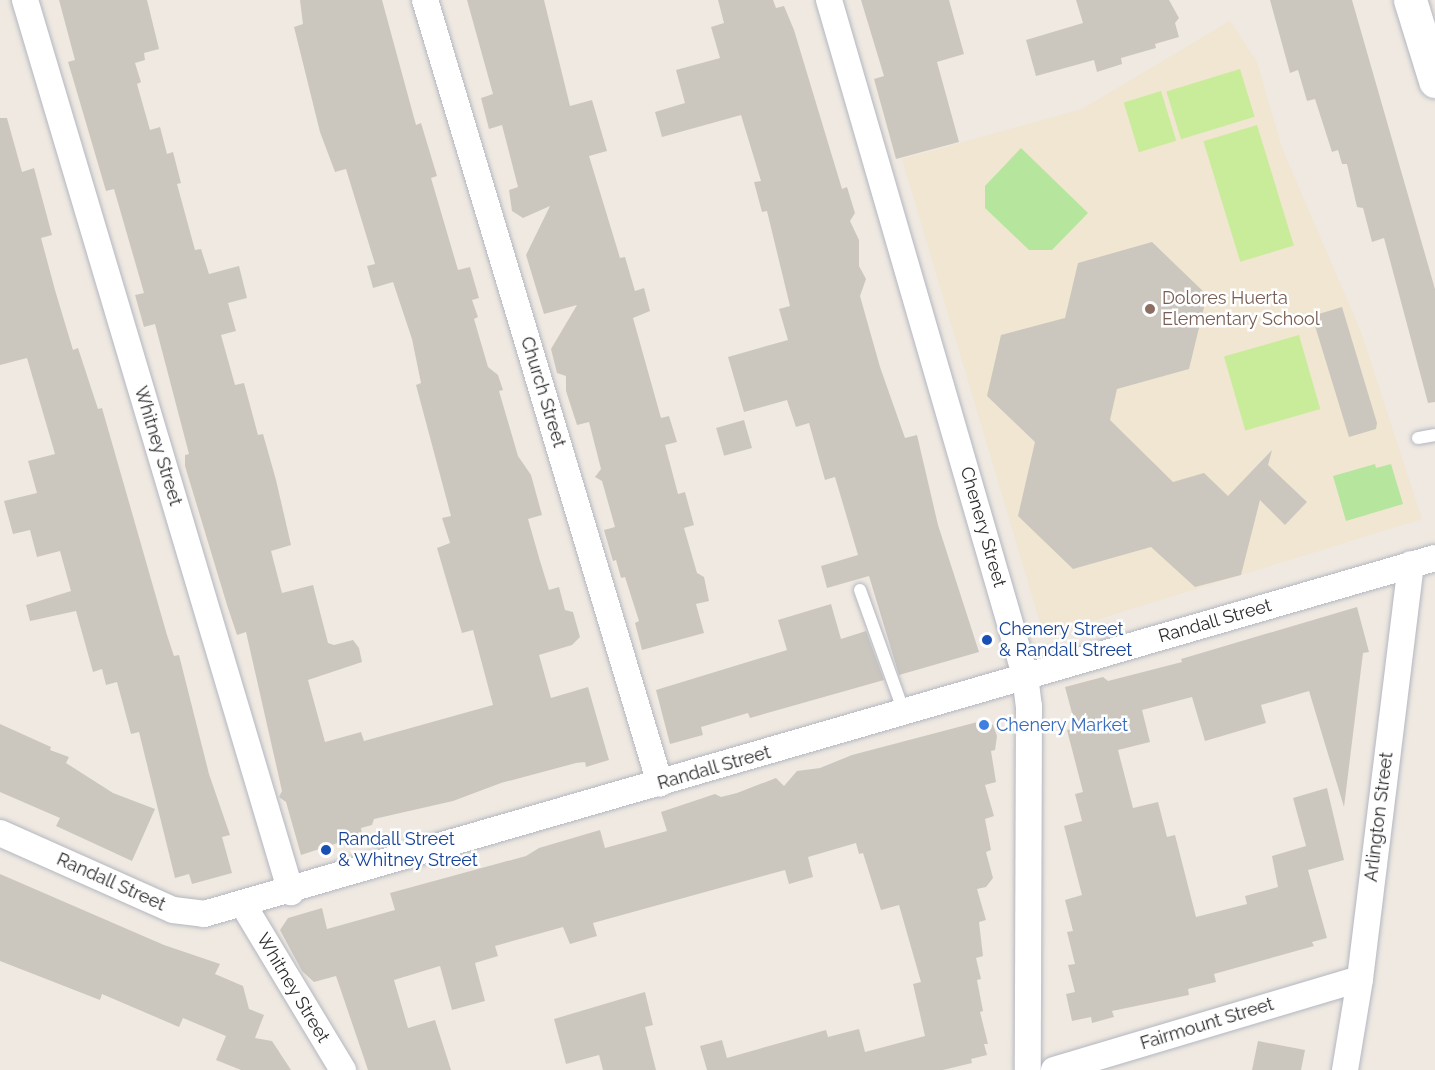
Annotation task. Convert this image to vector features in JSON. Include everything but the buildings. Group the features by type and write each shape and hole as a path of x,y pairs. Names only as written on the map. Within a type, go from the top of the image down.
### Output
{"main road":[{"path":"1410,0 1435,81"}],"street":[{"name":"Whitney Street","path":"25,0 291,892"},
{"name":"Church Street","path":"425,0 660,784"},
{"name":"Chenery Street","path":"829,0 1025,675 1029,706 1028,1070"},
{"name":"Randall Street","path":"0,833 173,910 204,914 243,906 1025,675 1423,561"},
{"name":"Arlington Street","path":"1344,1070 1360,979 1423,561"},
{"name":"Whitney Street","path":"243,906 343,1070"},
{"name":"Fairmount Street","path":"1054,1070 1360,979"}],"lane":[{"path":"1418,438 1435,435"},
{"path":"860,590 904,712"}],"shaded area":[{"name":"Dolores Huerta Elementary School","path":"1230,21 1257,62 1282,148 1361,332 1422,519 1044,636 902,159 1082,109"}],"green space":[{"path":"1240,69 1255,117 1181,139 1166,92"},
{"path":"1161,91 1176,141 1139,152 1124,102"},
{"path":"1257,125 1294,245 1240,262 1203,141"},
{"path":"1021,148 1088,213 1052,250 1029,250 985,208 985,186"},
{"path":"1299,335 1320,409 1245,431 1224,356"},
{"path":"1375,464 1376,468 1391,464 1403,504 1346,521 1333,476"}],"place":[{"name":"Dolores Huerta Elementary School","path":"1150,309"},
{"name":"Chenery Street & Randall Street","path":"987,640"},
{"name":"Chenery Market","path":"984,725"},
{"name":"Randall Street & Whitney Street","path":"326,850"}]}
